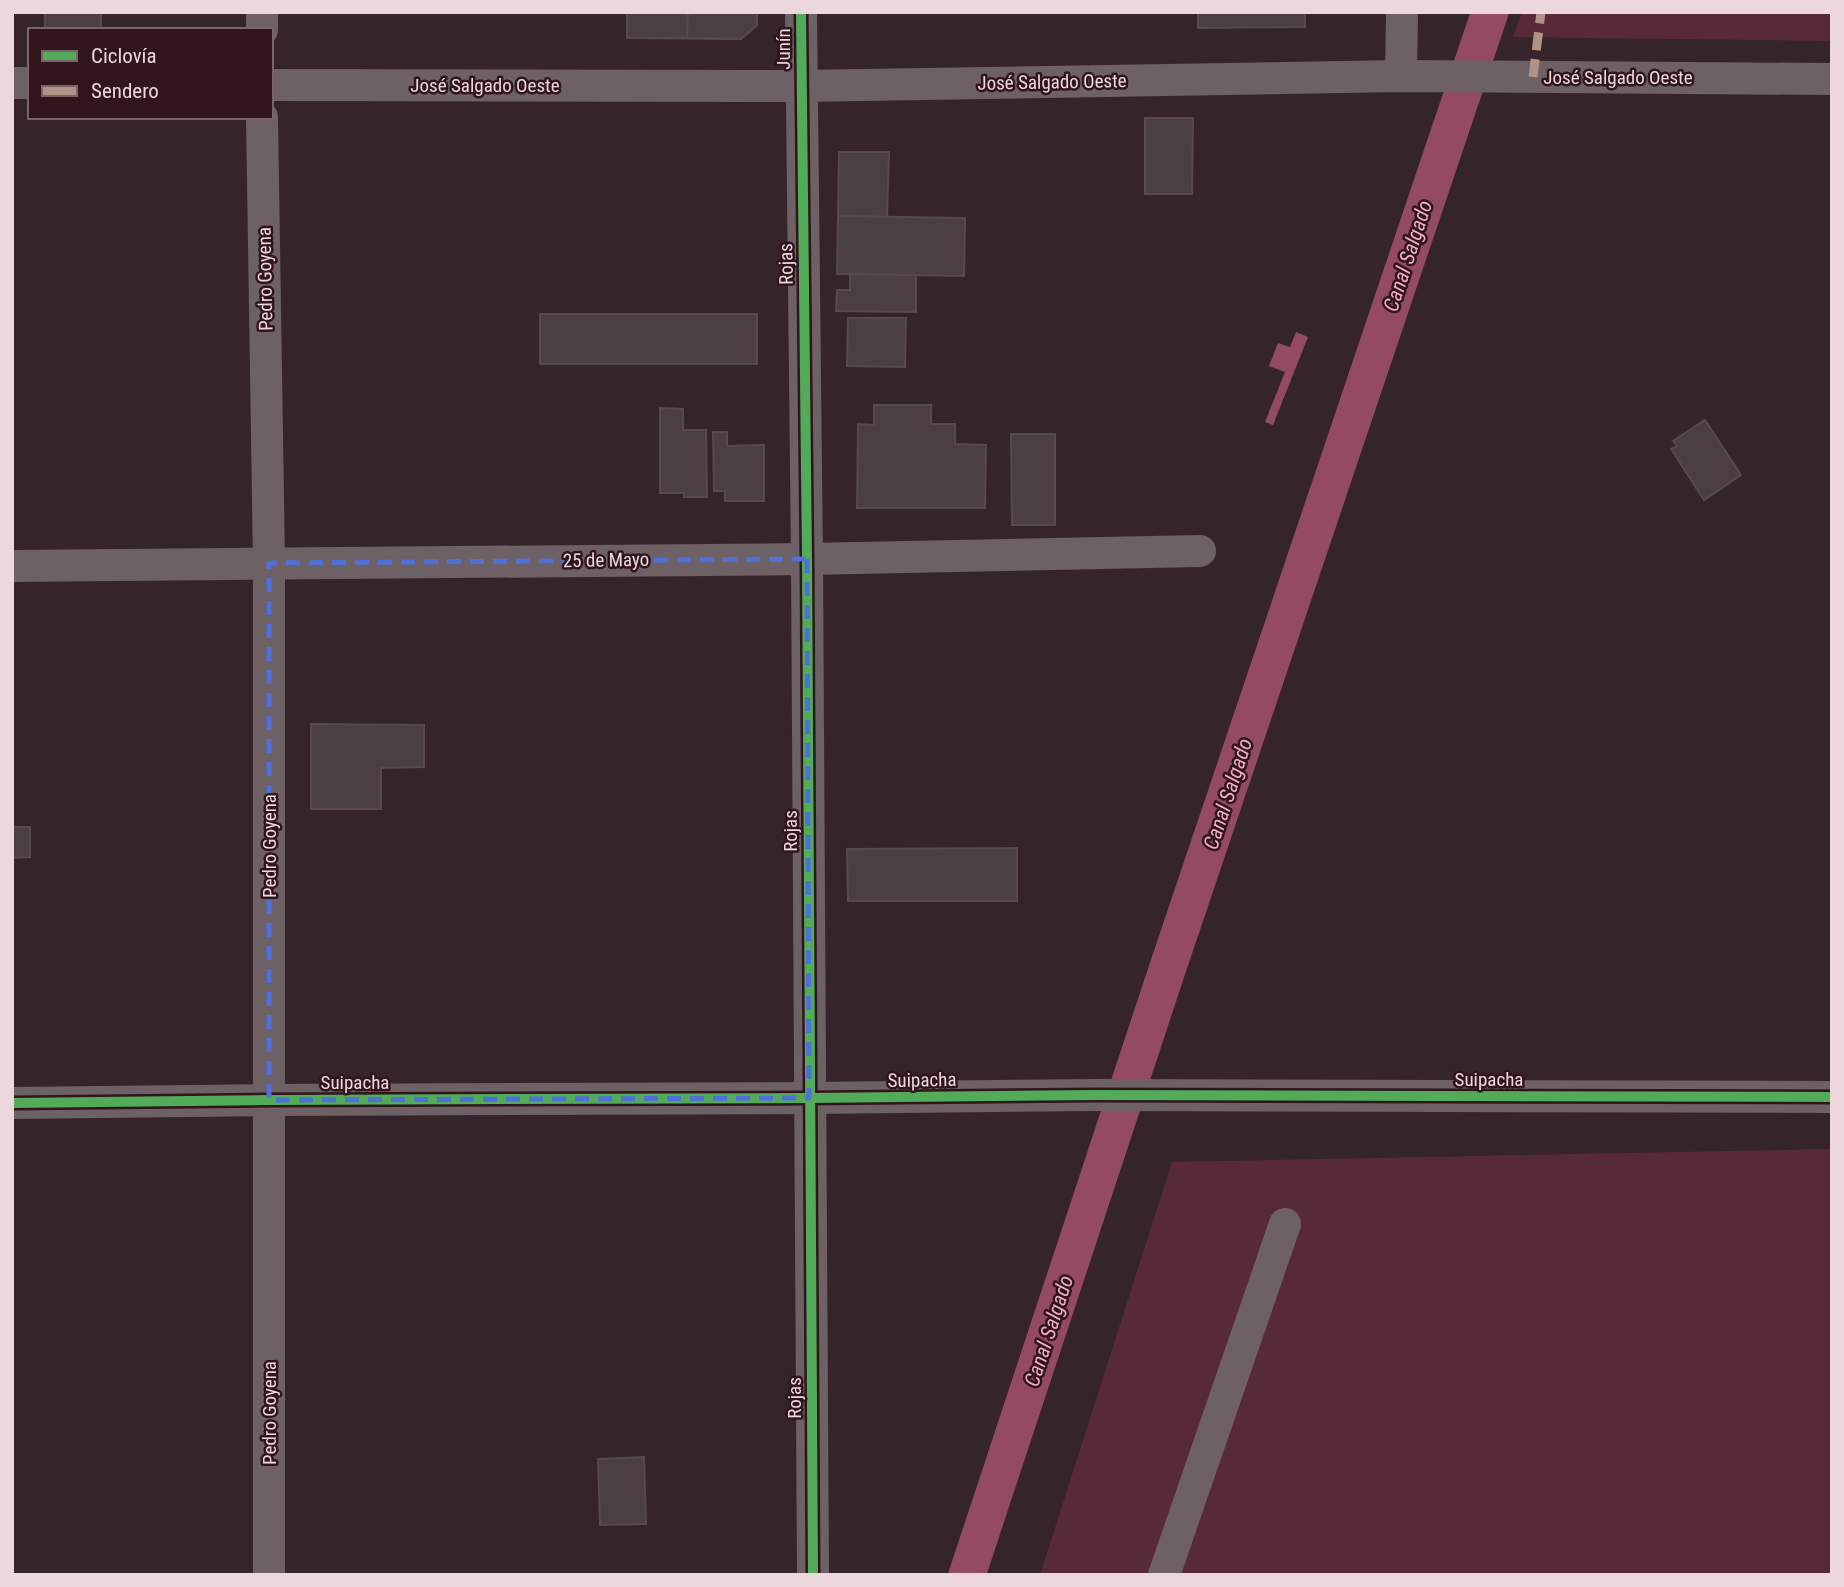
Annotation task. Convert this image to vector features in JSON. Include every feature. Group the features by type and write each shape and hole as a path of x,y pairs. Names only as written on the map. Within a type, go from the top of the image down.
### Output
{"street":[{"name":"Junín","path":"801,12 801,86"},
{"path":"1401,76 1402,12"},
{"name":"José Salgado Oeste","path":"273,85 801,86 1401,76 1832,79"},
{"name":"Rojas","path":"801,86 807,559 813,1575"},
{"name":"Pedro Goyena","path":"262,119 269,564 269,1575"},
{"name":"25 de Mayo","path":"12,566 807,559 1200,551"},
{"name":"Suipacha","path":"12,1103 1096,1095 1832,1097"},
{"path":"1164,1575 1285,1224"}],"highlighted area":[{"path":"807,559 809,1098 269,1100 269,563"}],"shaded area":[{"path":"1522,12 1832,12 1832,41 1513,37"},
{"path":"1296,332 1308,337 1273,425 1265,422 1285,372 1269,366 1278,343 1290,347"},
{"path":"1832,1149 1832,1575 1040,1575 1172,1162"}],"building":[{"path":"45,12 101,12 101,28 45,28"},
{"path":"627,12 757,12 757,25 741,39 627,38"},
{"path":"627,12 688,12 687,38 627,38"},
{"path":"688,12 757,12 757,25 741,39 687,38"},
{"path":"1198,12 1305,12 1305,27 1198,28"},
{"path":"1145,118 1193,118 1192,194 1145,194"},
{"path":"839,152 889,152 887,217 838,216"},
{"path":"838,216 965,218 964,276 837,274"},
{"path":"850,274 916,275 916,312 836,311 837,290 850,290"},
{"path":"540,314 757,314 757,364 540,364"},
{"path":"848,318 906,318 905,367 847,366"},
{"path":"874,405 931,405 931,424 955,424 955,444 986,445 985,508 857,508 858,424 874,425"},
{"path":"660,408 683,409 683,430 706,430 707,497 660,493"},
{"path":"1705,420 1741,475 1704,500 1671,449 1677,446 1673,441"},
{"path":"713,432 727,432 727,446 764,445 764,501 725,501 725,491 714,491"},
{"path":"1011,434 1055,434 1055,525 1012,525"},
{"path":"311,724 424,725 424,767 381,768 381,809 311,809"},
{"path":"12,827 30,827 30,857 12,858"},
{"path":"1017,848 1017,901 848,901 847,849"},
{"path":"644,1457 646,1524 600,1525 598,1459"}],"waterway":[{"name":"Canal Salgado","path":"967,1575 1167,970 1490,12"}],"marked path":[{"path":"1533,77 1541,12"}],"cycle path":[{"path":"801,12 813,1575"},
{"path":"12,1103 1096,1095 1832,1097"}]}
